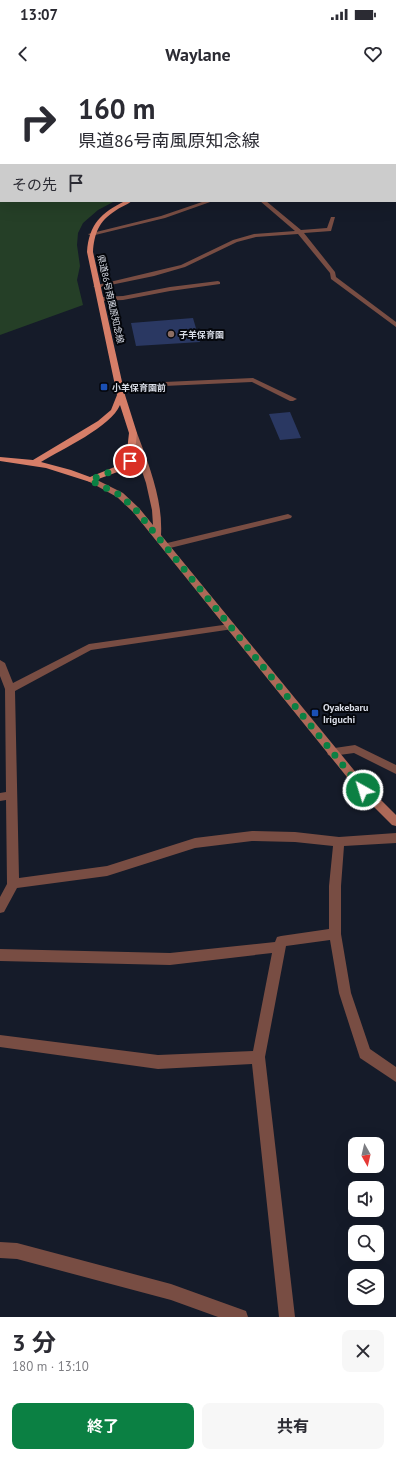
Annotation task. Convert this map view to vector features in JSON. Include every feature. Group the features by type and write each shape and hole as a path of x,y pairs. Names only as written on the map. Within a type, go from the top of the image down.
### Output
{"main road":[{"path":"91,234 95,226 102,218 127,202"},
{"name":"県道86号南風原知念線","path":"90,480 127,465 130,458 133,433 122,395 96,286 90,252 91,234"},
{"path":"34,462 101,424 114,411 122,395"},
{"path":"133,433 149,481 158,523 157,536"},
{"path":"0,459 34,462 68,471 112,490 129,503 166,546 363,790 396,822"}],"street":[{"path":"91,234 163,217 207,202"},
{"path":"264,202 300,232 333,273 333,278 396,325"},
{"path":"96,286 154,274 183,266 235,241 256,235 329,230 333,218"},
{"path":"100,299 124,298 170,289 218,283"},
{"path":"120,386 253,380 293,399"},
{"path":"166,546 288,516"},
{"path":"10,689 89,647 230,627"},
{"path":"0,663 10,689 6,796 13,884 0,908"},
{"path":"332,752 355,749 396,770"},
{"path":"13,884 107,871 196,843 252,836 295,837 338,842 396,838"},
{"path":"338,842 335,934 345,993 365,1053 396,1075"},
{"path":"287,1317 258,1057 281,941 335,934"},
{"path":"0,955 170,959 280,947"},
{"path":"0,1042 158,1062 258,1057"},
{"path":"0,1250 17,1251 171,1292 240,1317"}],"green space":[{"path":"0,202 113,202 98,210 83,223 78,233 77,245 80,266 77,280 83,305 0,335"}],"building":[{"path":"193,318 200,342 136,346 131,323"},
{"path":"290,412 301,438 280,440 269,414"}],"place":[{"name":"子羊保育園","path":"171,334"},
{"name":"小羊保育園前","path":"104,387"},
{"name":"Oyakebaru Iriguchi","path":"315,713"}],"route":[{"path":"130,461 127,465 90,480 120,495 136,510 363,790"}]}
